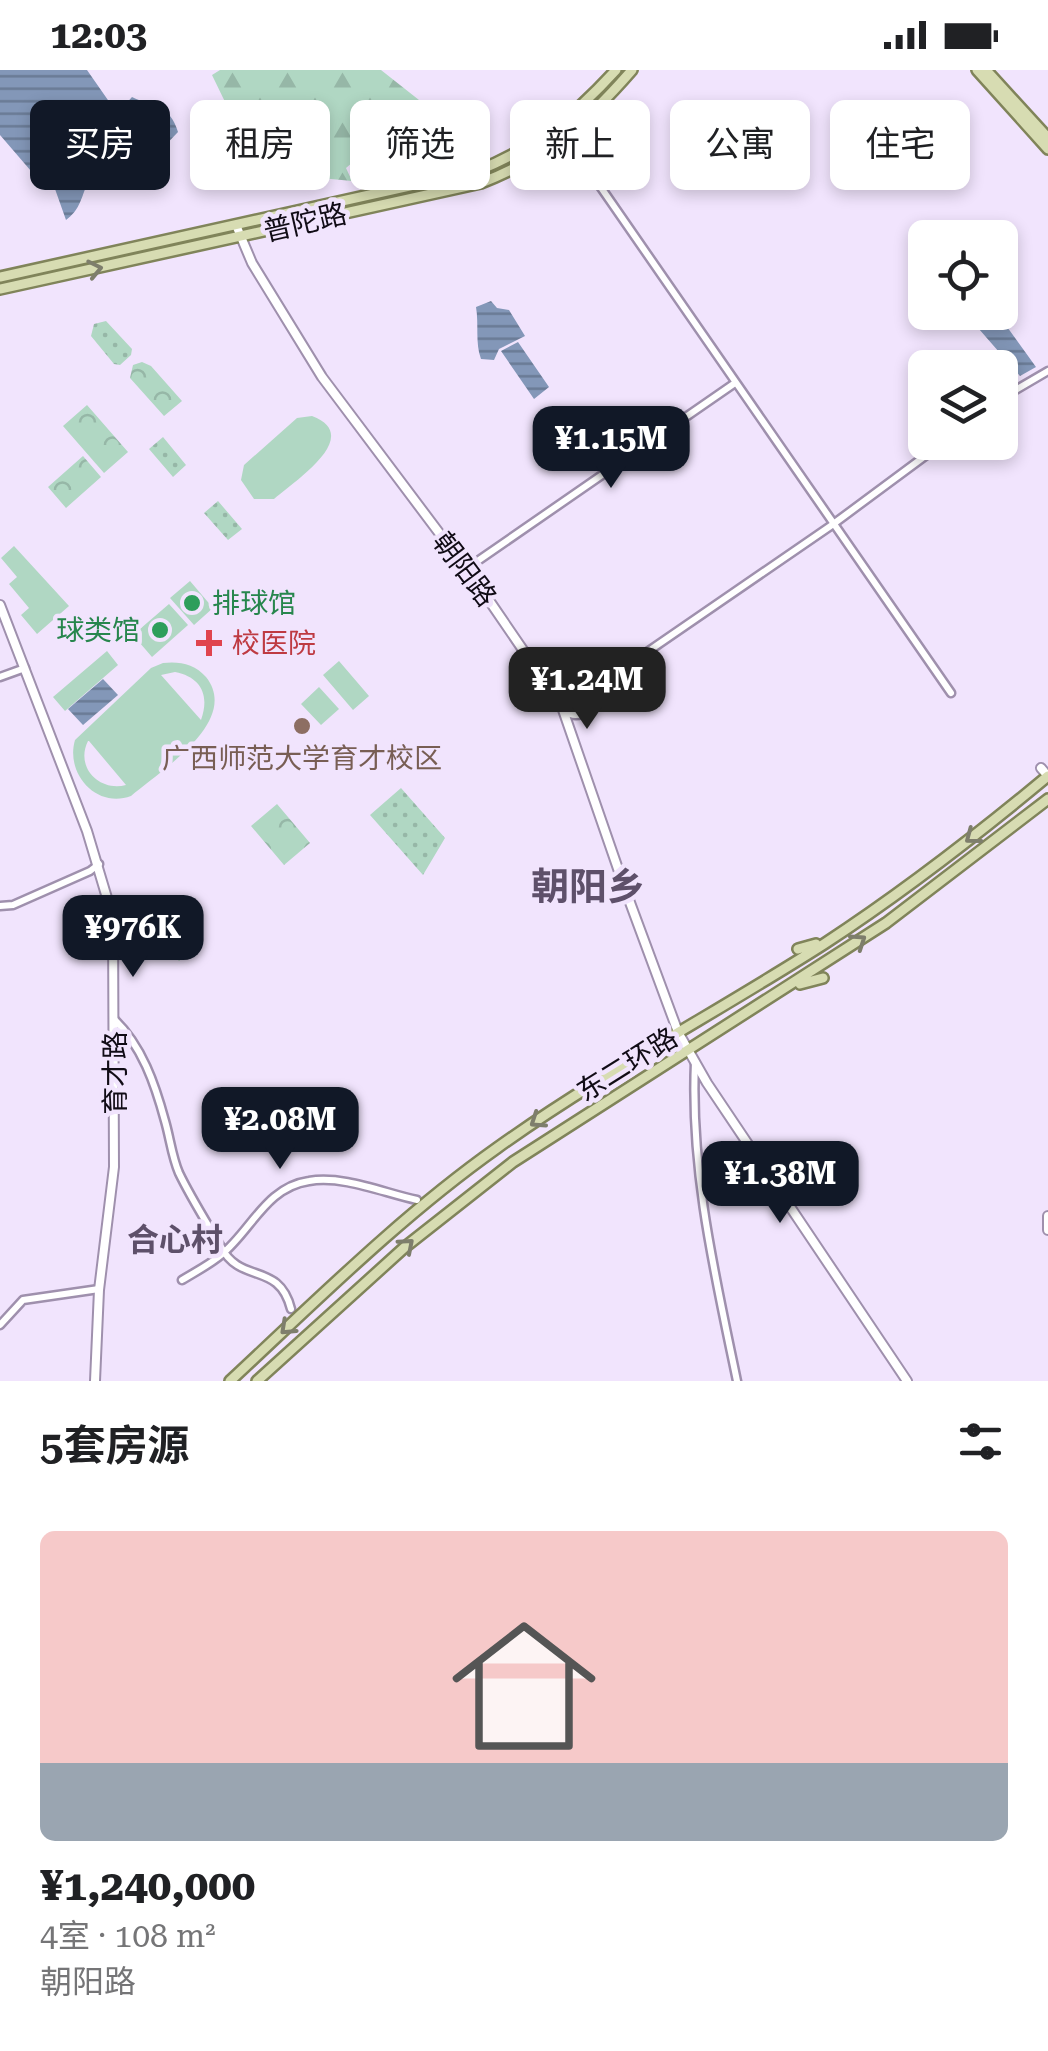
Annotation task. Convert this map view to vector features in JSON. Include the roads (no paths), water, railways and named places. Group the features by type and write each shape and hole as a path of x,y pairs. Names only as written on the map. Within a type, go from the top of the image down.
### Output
{"main road":[{"name":"普陀路","path":"0,277 446,178 505,160 564,122 616,70"},
{"name":"普陀路","path":"606,100 632,70"},
{"path":"977,70 1048,149"},
{"path":"986,70 1048,138"},
{"name":"普陀路","path":"0,290 482,184 510,171"},
{"name":"东二环路","path":"230,1381 436,1195 496,1148 828,941 986,827 1046,774"},
{"name":"东二环路","path":"257,1381 462,1200 571,1123 788,988 900,912 1048,799"},
{"path":"798,949 828,941"},
{"path":"788,988 823,978"}],"street":[{"path":"602,190 951,692"},
{"name":"朝阳路","path":"236,225 239,238 322,377 562,707 678,1032 694,1062 907,1381"},
{"path":"1018,389 1048,371"},
{"path":"466,570 734,382"},
{"path":"589,692 920,460"},
{"name":"育才路","path":"0,604 98,864 113,918 114,1168 99,1289 94,1381"},
{"path":"0,677 25,668"},
{"path":"571,686 581,686 589,692 592,702 584,714 574,716 562,707 563,692 571,686"},
{"path":"0,905 28,898 98,864"},
{"path":"114,1018 142,1054 179,1172 230,1264 279,1282 291,1308"},
{"path":"694,1062 698,1178 709,1250 738,1381"},
{"path":"182,1280 224,1253 280,1192 308,1180 337,1181 417,1200"},
{"path":"1048,1216 1048,1230"},
{"path":"0,1325 23,1300 99,1289"}],"water":[{"path":"0,70 87,70 108,100 30,100 30,170 0,135"},
{"path":"170,116 175,123 178,132 170,140"},
{"path":"55,190 85,190 74,213 66,220"},
{"path":"491,301 497,308 509,310 525,336 499,349 494,360 481,359 476,307"},
{"path":"980,330 1009,330 1036,367 1020,376 1018,350 997,350"},
{"path":"518,342 549,387 534,399 501,351"},
{"path":"103,679 118,695 83,725 68,709"}],"place":[{"name":"排球馆","path":"192,603"},
{"name":"球类馆","path":"160,630"},
{"name":"校医院","path":"209,643"},
{"name":"广西师范大学育才校区","path":"302,726"}],"district":[{"name":"朝阳乡","path":"588,887"},
{"name":"合心村","path":"175,1240"}]}
